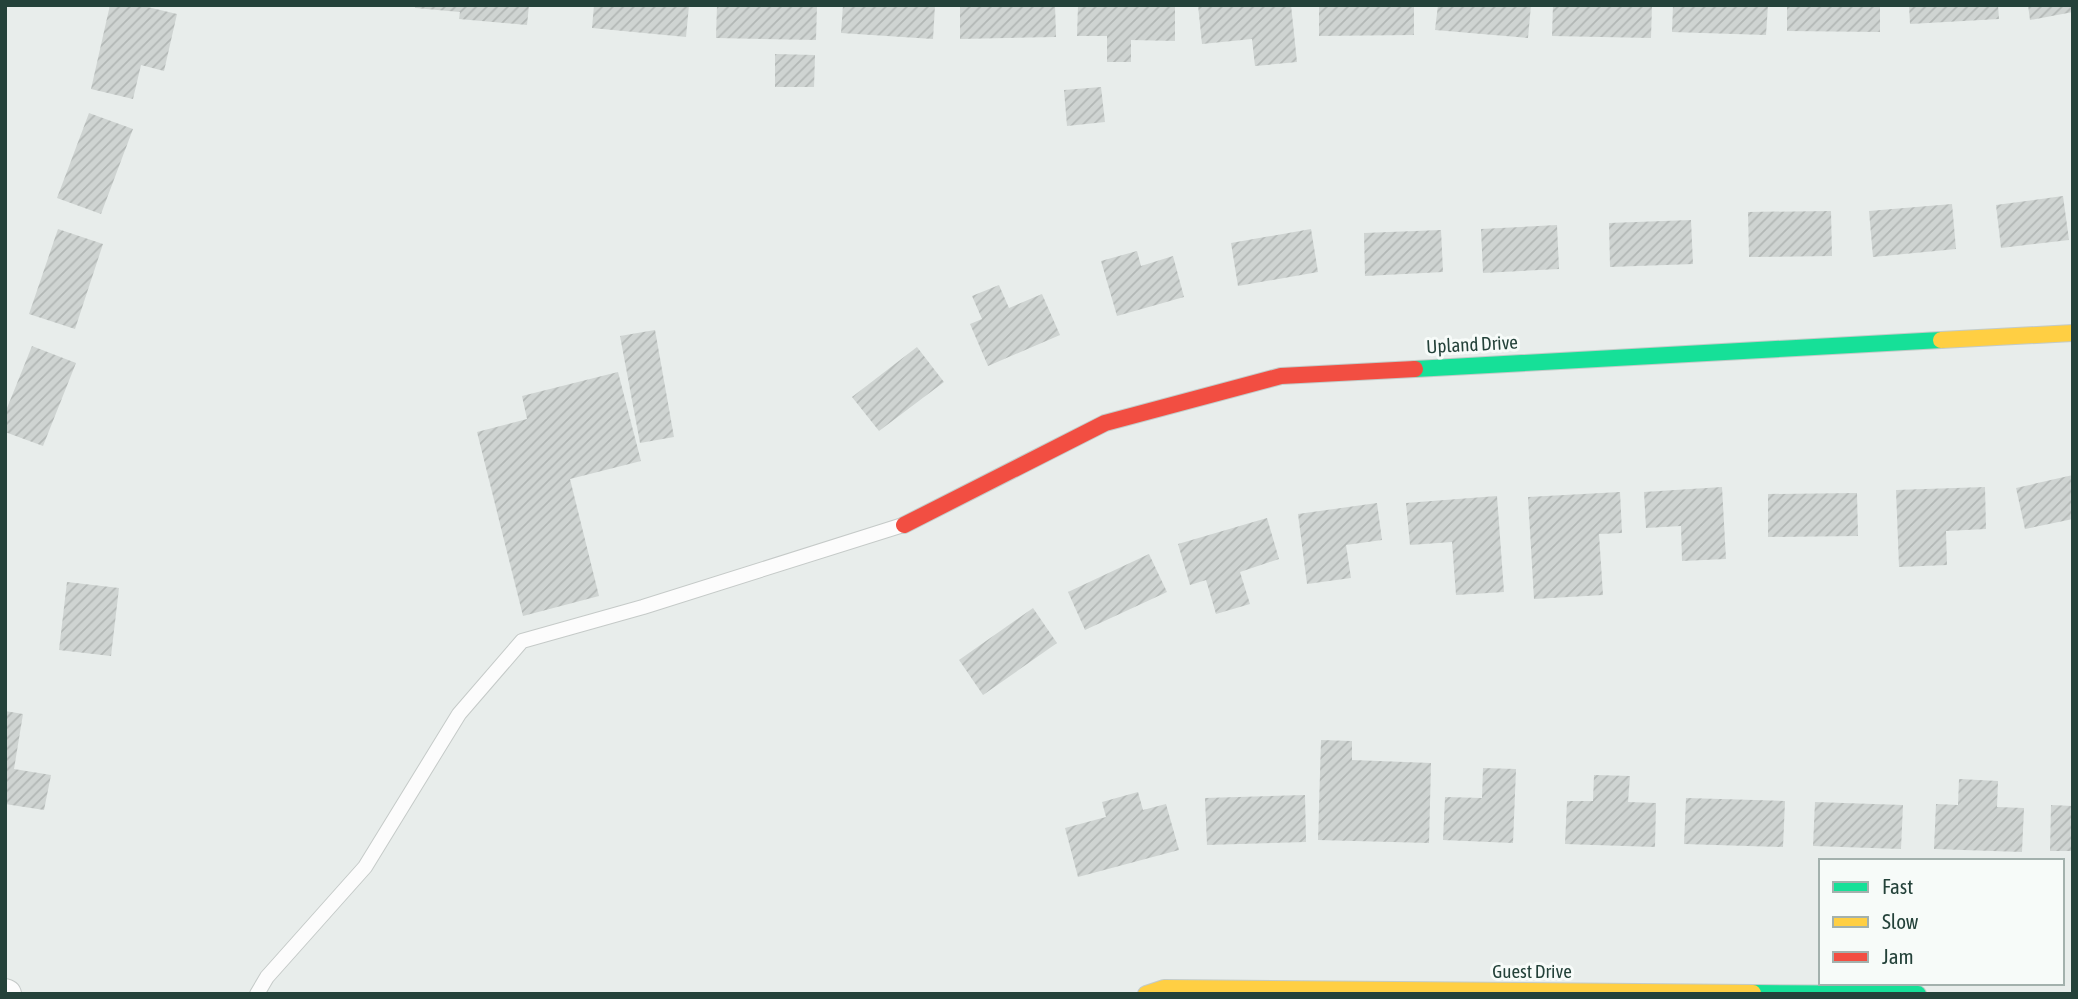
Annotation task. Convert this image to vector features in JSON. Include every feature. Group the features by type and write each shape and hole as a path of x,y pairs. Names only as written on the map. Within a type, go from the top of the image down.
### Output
{"street":[{"name":"Upland Drive","path":"904,525 1105,423 1281,376 2073,333"},
{"name":"Guest Drive","path":"1146,994 1164,988 1918,994"}],"lane":[{"path":"257,994 267,977 365,867 460,714 522,641 643,607 904,525"}],"building":[{"path":"110,5 139,5 177,14 164,71 141,65 133,99 91,89"},
{"path":"415,5 529,5 527,25 459,19 460,12 415,8"},
{"path":"594,5 689,5 686,37 592,28"},
{"path":"717,5 817,5 816,40 716,38"},
{"path":"843,5 935,5 933,39 841,33"},
{"path":"960,5 1055,5 1056,37 960,39"},
{"path":"1078,5 1175,5 1175,41 1131,40 1131,62 1107,62 1107,36 1077,36"},
{"path":"1198,5 1291,5 1297,62 1255,66 1252,39 1202,44"},
{"path":"1319,5 1414,5 1414,35 1319,36"},
{"path":"1438,5 1531,5 1528,38 1435,30"},
{"path":"1553,5 1652,5 1651,38 1552,36"},
{"path":"1673,5 1768,5 1766,35 1672,32"},
{"path":"1787,5 1880,5 1880,32 1787,31"},
{"path":"1909,5 1998,5 1999,19 1910,24"},
{"path":"2028,5 2073,5 2073,12 2030,20"},
{"path":"775,54 815,55 814,87 775,87"},
{"path":"1101,87 1105,122 1067,126 1064,90"},
{"path":"89,113 133,129 101,214 57,198"},
{"path":"2063,196 2069,240 2001,248 1996,205"},
{"path":"1952,204 1956,249 1873,257 1869,211"},
{"path":"1831,211 1832,256 1749,257 1748,212"},
{"path":"1691,220 1693,264 1610,267 1609,223"},
{"path":"1557,225 1559,269 1483,273 1481,229"},
{"path":"58,229 103,244 75,329 29,314"},
{"path":"1311,229 1318,272 1238,286 1231,243"},
{"path":"1441,230 1443,272 1365,276 1364,233"},
{"path":"1137,251 1141,266 1173,256 1184,297 1117,316 1101,261"},
{"path":"999,285 1009,308 1042,294 1060,335 988,366 970,324 982,319 972,296"},
{"path":"655,330 674,437 640,443 620,336"},
{"path":"32,346 76,363 43,446 5,432 5,413"},
{"path":"917,347 944,382 879,431 852,397"},
{"path":"618,372 641,461 570,479 599,596 523,616 477,432 527,419 522,396"},
{"path":"2073,475 2073,519 2025,529 2016,488"},
{"path":"1722,487 1726,559 1682,561 1681,526 1646,528 1644,492"},
{"path":"1985,487 1986,529 1946,531 1947,565 1899,567 1896,490"},
{"path":"1620,492 1622,533 1599,534 1603,595 1534,599 1528,497"},
{"path":"1857,493 1858,536 1768,537 1768,494"},
{"path":"1497,496 1504,592 1456,595 1452,542 1410,545 1406,503"},
{"path":"1377,503 1382,540 1346,545 1351,578 1307,584 1298,514"},
{"path":"1267,518 1279,559 1240,572 1250,604 1216,614 1206,580 1190,585 1178,544"},
{"path":"1149,554 1167,592 1085,630 1068,592"},
{"path":"67,582 119,588 111,656 59,650"},
{"path":"1033,608 1057,643 983,695 959,660"},
{"path":"5,711 23,714 14,769 51,775 44,810 5,804"},
{"path":"1321,740 1352,741 1352,760 1431,763 1429,843 1318,840"},
{"path":"1483,768 1516,769 1513,843 1443,840 1445,797 1482,798"},
{"path":"1594,775 1630,776 1628,802 1656,803 1655,847 1565,844 1567,801 1593,801"},
{"path":"1959,779 1998,781 1997,807 2024,808 2022,852 1934,849 1936,804 1958,805"},
{"path":"1138,792 1143,810 1166,804 1179,850 1078,877 1065,828 1106,817 1102,802"},
{"path":"1305,795 1306,842 1207,845 1205,798"},
{"path":"1686,798 1785,801 1783,847 1684,844"},
{"path":"1815,802 1903,805 1901,849 1813,846"},
{"path":"2051,805 2073,806 2073,851 2050,851"}],"traffic: fast":[{"path":"1415,369 1941,340"},
{"path":"1753,993 1918,994"}],"traffic: slow":[{"path":"1941,340 2073,333"},
{"path":"1146,994 1164,988 1753,993"}],"traffic: jam":[{"path":"904,525 1105,423 1281,376 1415,369"}]}
